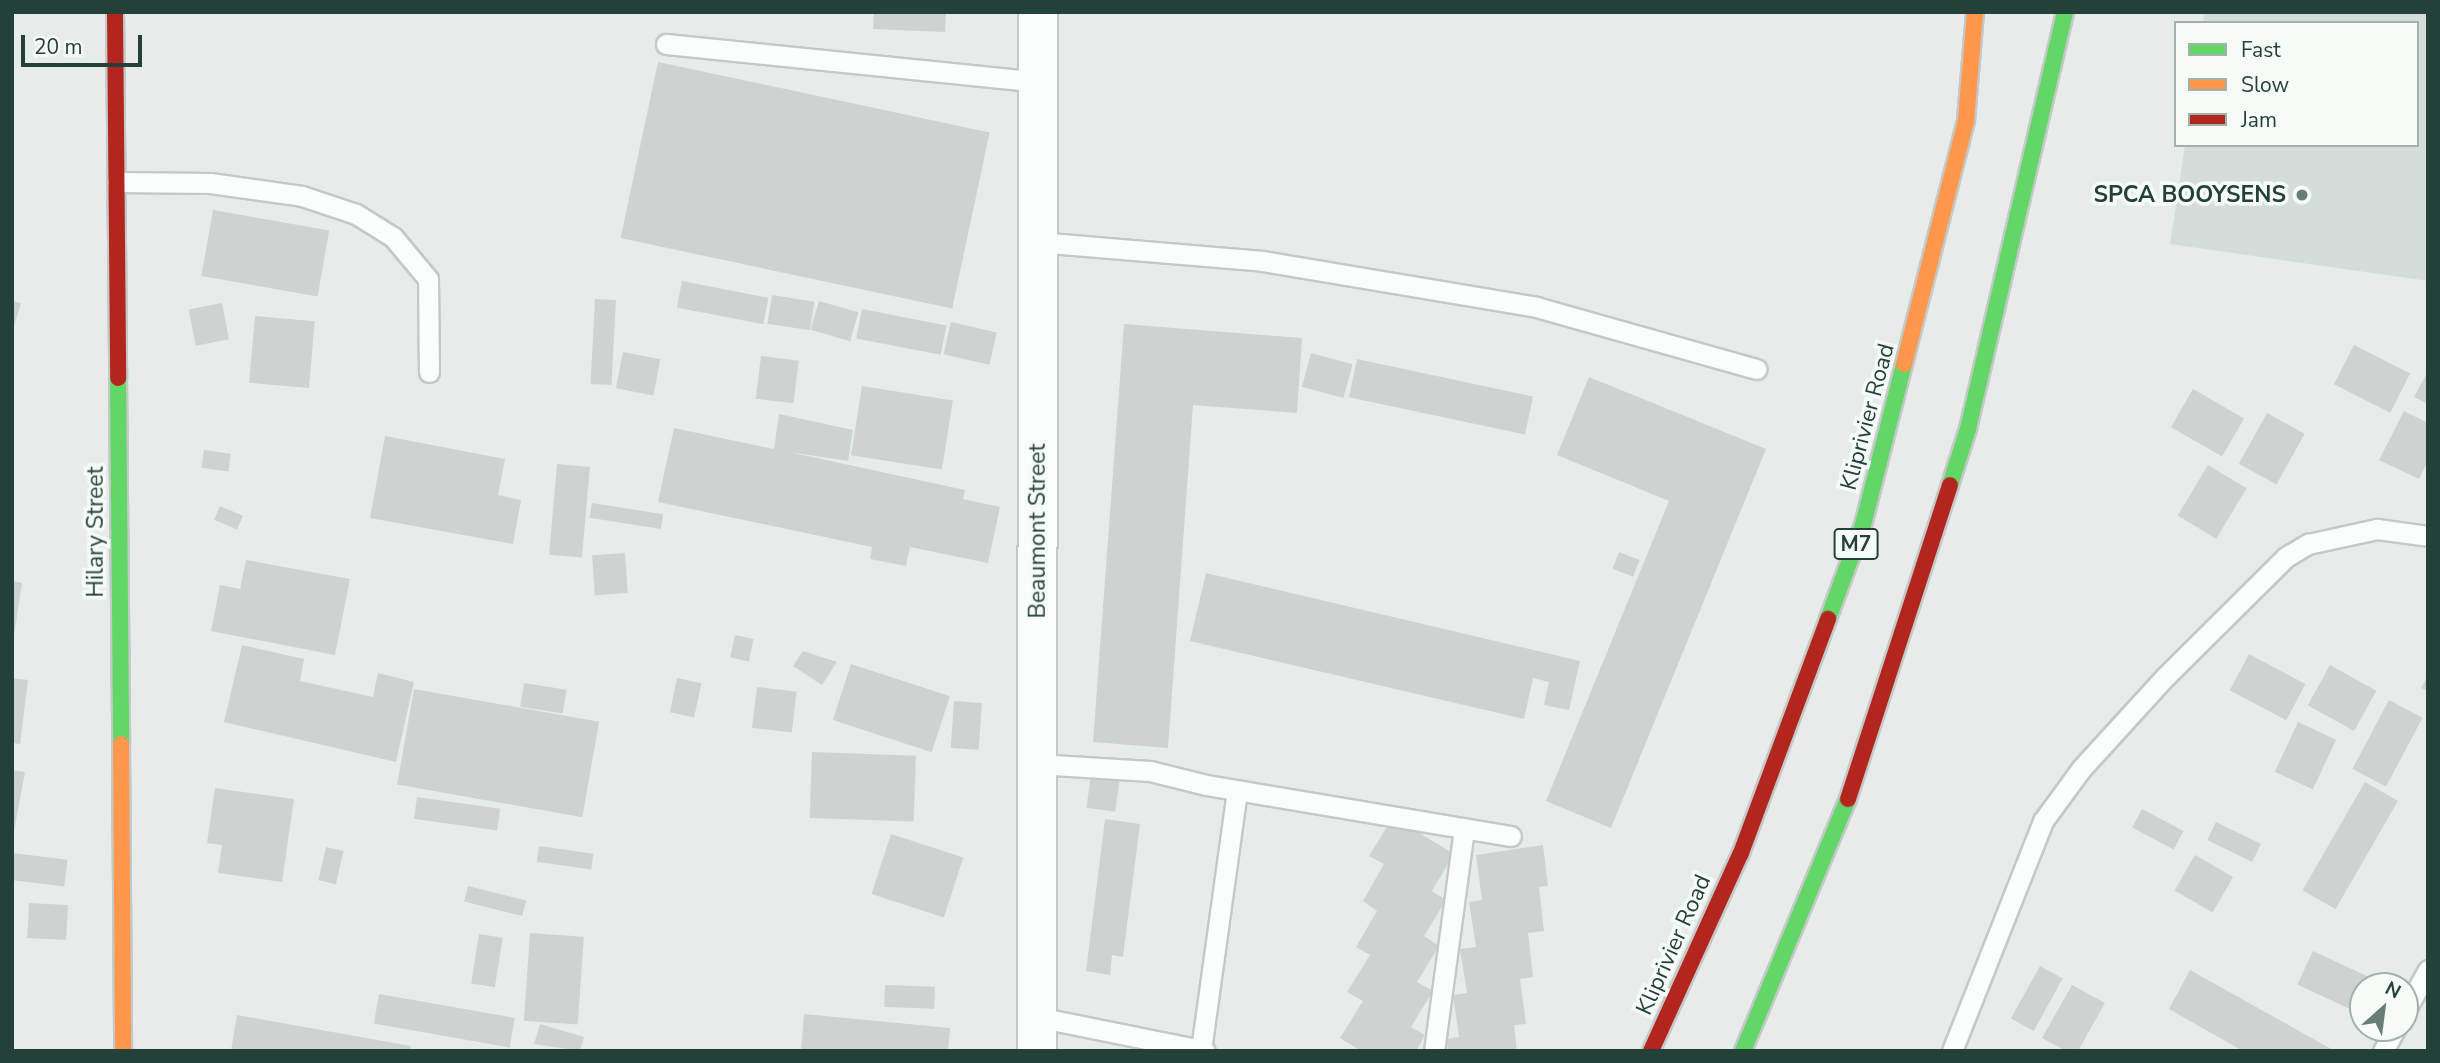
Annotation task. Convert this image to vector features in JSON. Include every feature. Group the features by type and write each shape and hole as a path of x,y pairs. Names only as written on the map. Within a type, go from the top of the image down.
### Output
{"main road":[{"name":"Hilary Street","path":"115,12 123,1051"},
{"name":"Kliprivier Road","path":"1651,1051 1741,853 1863,525 1966,120 1975,12"},
{"path":"1743,1051 1844,812 1968,429 2066,12"}],"street":[{"name":"Beaumont Street","path":"1037,1034 1038,12"}],"lane":[{"path":"666,44 1038,82"},
{"path":"117,182 210,183 302,196 356,214 393,237 428,279 429,372"},
{"path":"1038,242 1262,261 1536,307 1756,369"},
{"path":"1952,1051 2043,821 2081,769 2166,676 2286,557 2308,544 2377,529 2428,536"},
{"path":"1037,764 1150,771 1237,790 1511,836"},
{"path":"1037,1034 1203,1050 1237,790"},
{"path":"1434,1051 1464,828"},
{"path":"2419,986 2428,970"}],"shaded area":[{"name":"SPCA BOOYSENS","path":"2204,12 2428,12 2428,281 2170,244 2185,147 2419,147 2419,21 2203,21"}],"building":[{"path":"874,12 946,12 945,32 873,29"},
{"path":"658,62 990,132 952,309 621,238"},
{"path":"213,210 329,230 318,296 201,276"},
{"path":"682,281 768,298 763,324 677,308"},
{"path":"772,295 814,302 810,330 767,324"},
{"path":"595,299 616,300 612,385 591,384"},
{"path":"12,301 21,303 13,330 12,330"},
{"path":"819,301 858,312 850,341 811,330"},
{"path":"222,303 229,339 196,346 189,309"},
{"path":"862,309 946,325 941,355 856,338"},
{"path":"255,316 315,321 309,388 249,383"},
{"path":"951,322 997,333 989,365 944,354"},
{"path":"1124,324 1302,338 1297,413 1193,405 1168,748 1093,742"},
{"path":"2354,345 2410,374 2390,413 2334,384"},
{"path":"623,352 660,359 653,396 616,388"},
{"path":"1311,353 1353,364 1343,398 1302,387"},
{"path":"761,356 799,361 793,403 756,399"},
{"path":"1357,359 1533,396 1525,435 1349,397"},
{"path":"2428,371 2428,404 2414,397"},
{"path":"1589,377 1766,449 1611,828 1546,801 1669,501 1557,455"},
{"path":"862,386 953,400 942,470 851,455"},
{"path":"2193,389 2244,418 2222,457 2171,427"},
{"path":"2404,411 2428,423 2428,461 2419,479 2379,460"},
{"path":"2267,413 2305,434 2276,485 2239,464"},
{"path":"779,414 853,430 848,461 789,452 965,490 963,499 1000,507 988,563 910,547 906,566 870,559 872,547 658,502 674,428 774,449"},
{"path":"385,436 505,459 498,495 521,500 513,544 370,518"},
{"path":"204,450 231,454 228,472 201,468"},
{"path":"557,464 590,467 582,558 549,555"},
{"path":"2208,465 2247,488 2216,539 2178,516"},
{"path":"592,503 663,514 661,529 590,518"},
{"path":"220,506 243,516 237,530 214,520"},
{"path":"1619,552 1640,560 1633,577 1613,569"},
{"path":"625,553 628,593 595,595 592,555"},
{"path":"246,560 350,579 335,655 211,631 220,585 240,589"},
{"path":"1206,573 1580,661 1569,710 1544,705 1549,682 1533,678 1524,719 1190,641"},
{"path":"12,581 22,583 14,635 12,635"},
{"path":"735,635 754,639 749,661 730,657"},
{"path":"242,645 304,659 300,681 373,697 378,673 414,682 396,762 224,722"},
{"path":"803,651 837,662 822,685 793,666"},
{"path":"2249,654 2306,684 2286,720 2230,690"},
{"path":"851,664 950,696 932,752 833,720"},
{"path":"2330,665 2376,691 2354,731 2308,705"},
{"path":"2428,675 2428,691 2421,688"},
{"path":"12,678 28,680 20,744 12,743"},
{"path":"677,678 701,683 694,717 670,712"},
{"path":"524,683 566,690 563,713 520,707"},
{"path":"757,687 797,692 792,733 752,728"},
{"path":"414,689 599,722 582,817 397,785"},
{"path":"2389,700 2423,718 2386,787 2352,769"},
{"path":"954,701 982,703 979,750 951,748"},
{"path":"2298,722 2336,740 2313,790 2275,772"},
{"path":"812,752 916,756 914,822 810,818"},
{"path":"12,770 25,772 14,831 12,831"},
{"path":"1091,775 1120,779 1115,812 1086,808"},
{"path":"2365,782 2398,801 2335,909 2302,890"},
{"path":"215,788 294,799 282,882 218,873 222,845 207,843"},
{"path":"417,797 500,809 497,830 414,819"},
{"path":"2142,809 2183,831 2174,850 2132,828"},
{"path":"1393,817 1454,854 1432,891 1446,900 1424,936 1439,946 1417,982 1433,991 1411,1027 1425,1035 1416,1051 1361,1051 1340,1038 1363,1001 1347,992 1370,955 1356,947 1377,911 1363,901 1384,864 1369,856"},
{"path":"1105,819 1140,824 1123,957 1112,955 1110,975 1086,971"},
{"path":"2216,822 2261,844 2252,862 2207,840"},
{"path":"891,834 963,857 944,917 872,894"},
{"path":"1543,845 1548,886 1539,887 1544,931 1528,933 1533,977 1520,979 1526,1024 1514,1025 1517,1051 1448,1051 1446,1039 1459,1037 1453,995 1467,993 1460,949 1476,947 1469,902 1482,900 1476,855"},
{"path":"539,846 593,854 591,869 537,862"},
{"path":"326,847 344,851 336,884 318,880"},
{"path":"12,853 68,860 64,887 12,880"},
{"path":"2195,855 2233,877 2213,913 2174,891"},
{"path":"468,886 526,901 522,916 464,902"},
{"path":"29,903 68,905 66,940 27,938"},
{"path":"530,933 584,937 578,1025 524,1021"},
{"path":"479,934 503,938 495,987 471,983"},
{"path":"2313,951 2358,972 2349,972 2349,1009 2297,985"},
{"path":"2040,966 2063,979 2034,1031 2011,1018"},
{"path":"2190,970 2335,1051 2243,1051 2169,1009"},
{"path":"885,985 935,987 934,1009 884,1007"},
{"path":"2072,985 2105,1003 2078,1051 2066,1051 2042,1038"},
{"path":"379,994 515,1018 510,1048 374,1024"},
{"path":"804,1014 950,1028 948,1051 801,1051"},
{"path":"237,1015 411,1046 410,1051 231,1051"},
{"path":"540,1024 584,1037 580,1051 534,1044"}],"traffic: fast":[{"path":"1950,485 1968,429 2065,12"},
{"path":"1828,619 1863,525 1904,364"},
{"path":"118,378 121,744"},
{"path":"1743,1051 1848,799"}],"traffic: slow":[{"path":"1904,364 1966,120 1975,12"},
{"path":"121,744 123,1051"}],"traffic: jam":[{"path":"115,12 118,378"},
{"path":"1848,799 1950,485"},
{"path":"1651,1051 1741,853 1828,619"}],"place":[{"name":"SPCA BOOYSENS","path":"2302,195"}]}
